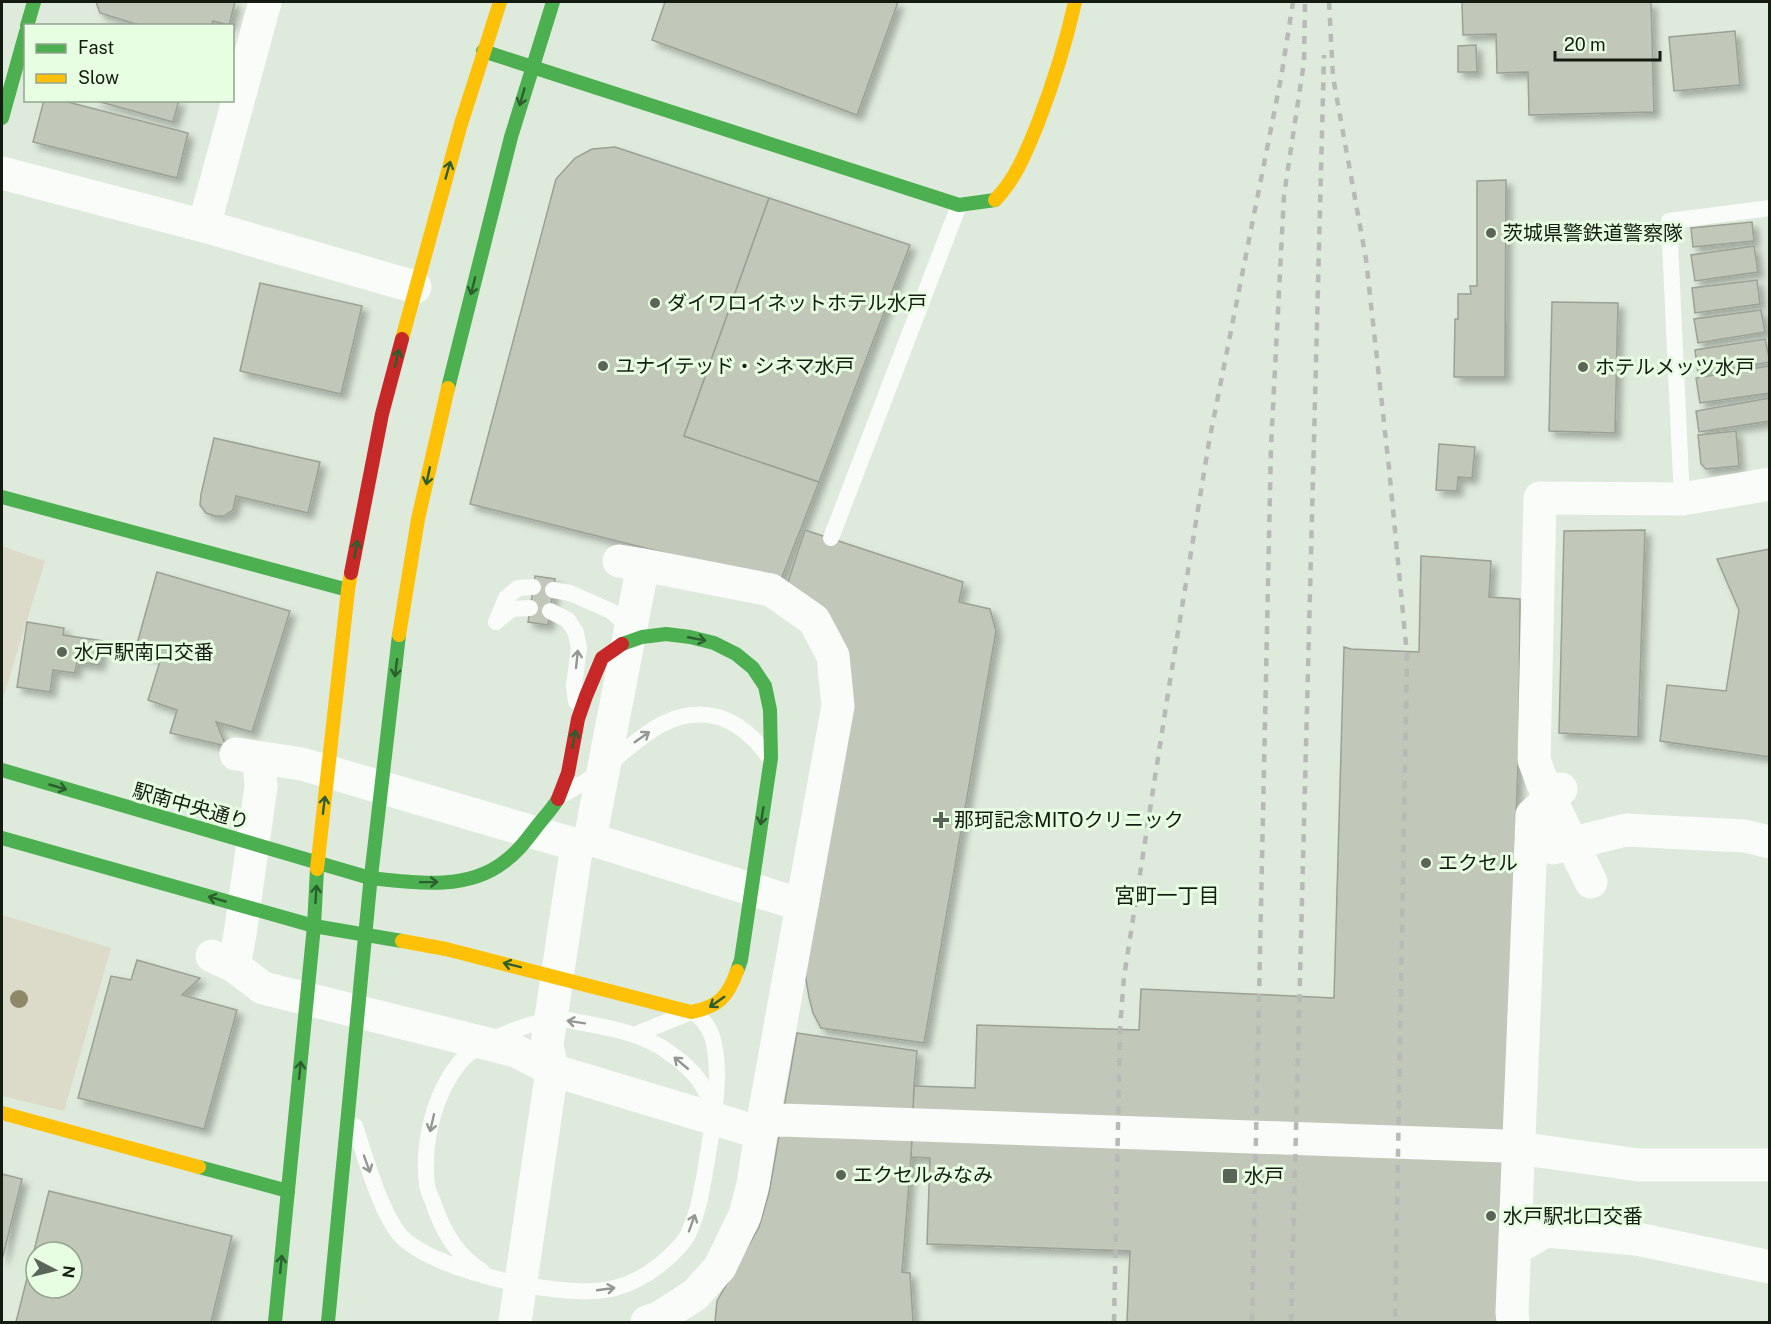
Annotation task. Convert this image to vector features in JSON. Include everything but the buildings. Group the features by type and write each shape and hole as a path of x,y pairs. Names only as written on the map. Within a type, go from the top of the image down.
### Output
{"street":[{"path":"28,24 34,2"},
{"path":"204,226 265,2"},
{"path":"275,1323 314,926 317,863 348,590 382,414 458,135 500,2"},
{"path":"328,1323 370,878 404,601 439,424 469,302 530,67 553,2"},
{"path":"483,51 958,205 995,200 1009,187 1034,131 1061,58 1075,2"},
{"path":"2,118 24,39"},
{"path":"2,173 204,226 415,287"},
{"path":"1591,882 1543,784 1534,760 1540,498 1682,499 1770,484"},
{"path":"2,497 348,590"},
{"path":"511,1321 552,1070 547,1044 631,563 771,590 814,620 833,656 838,706 746,1215 720,1267 695,1294 659,1318 647,1323"},
{"path":"2,838 314,926 446,949 691,1012 708,1009 726,996 741,960 771,758 766,687 753,668 736,653 711,642 656,633 639,636 621,645 603,657 578,718 571,760 560,796"},
{"path":"802,905 302,764 248,756 261,787 240,934 223,961 263,988 516,1051 552,1070 762,1127 782,1120 1512,1147 1639,1165 1770,1165"},
{"name":"駅南中央通り","path":"2,770 370,878 430,883 457,881 492,870 508,859 526,841 560,796"},
{"path":"1513,1323 1516,1212 1512,1147 1532,815 1562,789"},
{"path":"1531,854 1626,830 1705,823 1770,842"},
{"path":"2,1113 288,1191"},
{"path":"1516,1212 1527,1242 1545,1231 1625,1238 1770,1267"}],"lane":[{"path":"831,538 958,205"},
{"path":"1682,499 1669,221 1770,208"},
{"path":"530,608 513,609 496,622 506,598 518,588 533,587"},
{"path":"554,590 570,593 611,611 639,636"},
{"path":"550,611 568,620 576,633 579,648 574,686 578,718"},
{"path":"560,796 588,780 660,725 681,716 700,713 721,718 738,726 756,739 771,758"},
{"path":"350,1108 366,1160 392,1222 400,1235 427,1255 496,1279 548,1288 592,1291 614,1289 634,1282 660,1266 678,1249 689,1234 697,1211 715,1107 714,1043 706,1024 695,1014 691,1012 634,1035"},
{"path":"496,1279 473,1265 452,1242 438,1217 428,1186 426,1153 432,1119 445,1083 462,1059 492,1038 529,1026 560,1019 594,1024 634,1035 667,1050 694,1073 715,1107"}],"green space":[{"path":"2,546 45,561 2,702"},
{"path":"2,915 111,948 64,1111 2,1096"}],"railway":[{"path":"1114,1322 1120,1029 1124,977 1209,442 1281,78 1293,2"},
{"path":"1252,1322 1271,446 1284,195 1304,62 1305,2"},
{"path":"1329,2 1333,77 1366,259 1407,655 1395,1322"},
{"path":"1291,1322 1324,55"}],"traffic: fast":[{"path":"28,24 34,2"},
{"path":"448,388 511,137 553,2"},
{"path":"2,118 24,39"},
{"path":"483,51 959,205 995,200"},
{"path":"2,497 348,590"},
{"path":"622,644 642,637 666,634 714,643 736,654 753,668 765,686 770,710 771,758 741,960 737,971"},
{"path":"328,1322 370,885 399,635"},
{"path":"2,770 370,878 422,883 440,883 474,877 504,862 518,849 558,799"},
{"path":"2,838 314,926 402,941"},
{"path":"275,1322 314,926 317,869"},
{"path":"199,1167 288,1191"}],"traffic: slow":[{"path":"402,339 461,124 500,2"},
{"path":"995,200 1015,174 1038,123 1059,63 1075,2"},
{"path":"399,635 418,519 448,388"},
{"path":"317,869 351,573"},
{"path":"402,941 446,949 691,1012 715,1004 721,999 730,988 737,971"},
{"path":"2,1113 199,1167"}],"traffic: jam":[{"path":"351,573 382,414 402,339"},
{"path":"558,799 568,773 578,719 586,696 602,658 622,644"}],"place":[{"name":"茨城県警鉄道警察隊","path":"1491,233"},
{"name":"ダイワロイネットホテル水戸","path":"655,303"},
{"name":"ユナイテッド・シネマ水戸","path":"603,366"},
{"name":"ホテルメッツ水戸","path":"1583,367"},
{"name":"水戸駅南口交番","path":"62,652"},
{"name":"那珂記念MITOクリニック","path":"941,820"},
{"name":"エクセル","path":"1426,863"},
{"name":"エクセルみなみ","path":"841,1175"},
{"name":"水戸","path":"1230,1176"},
{"name":"水戸駅北口交番","path":"1491,1216"}],"district":[{"name":"宮町一丁目","path":"1167,895"}]}
